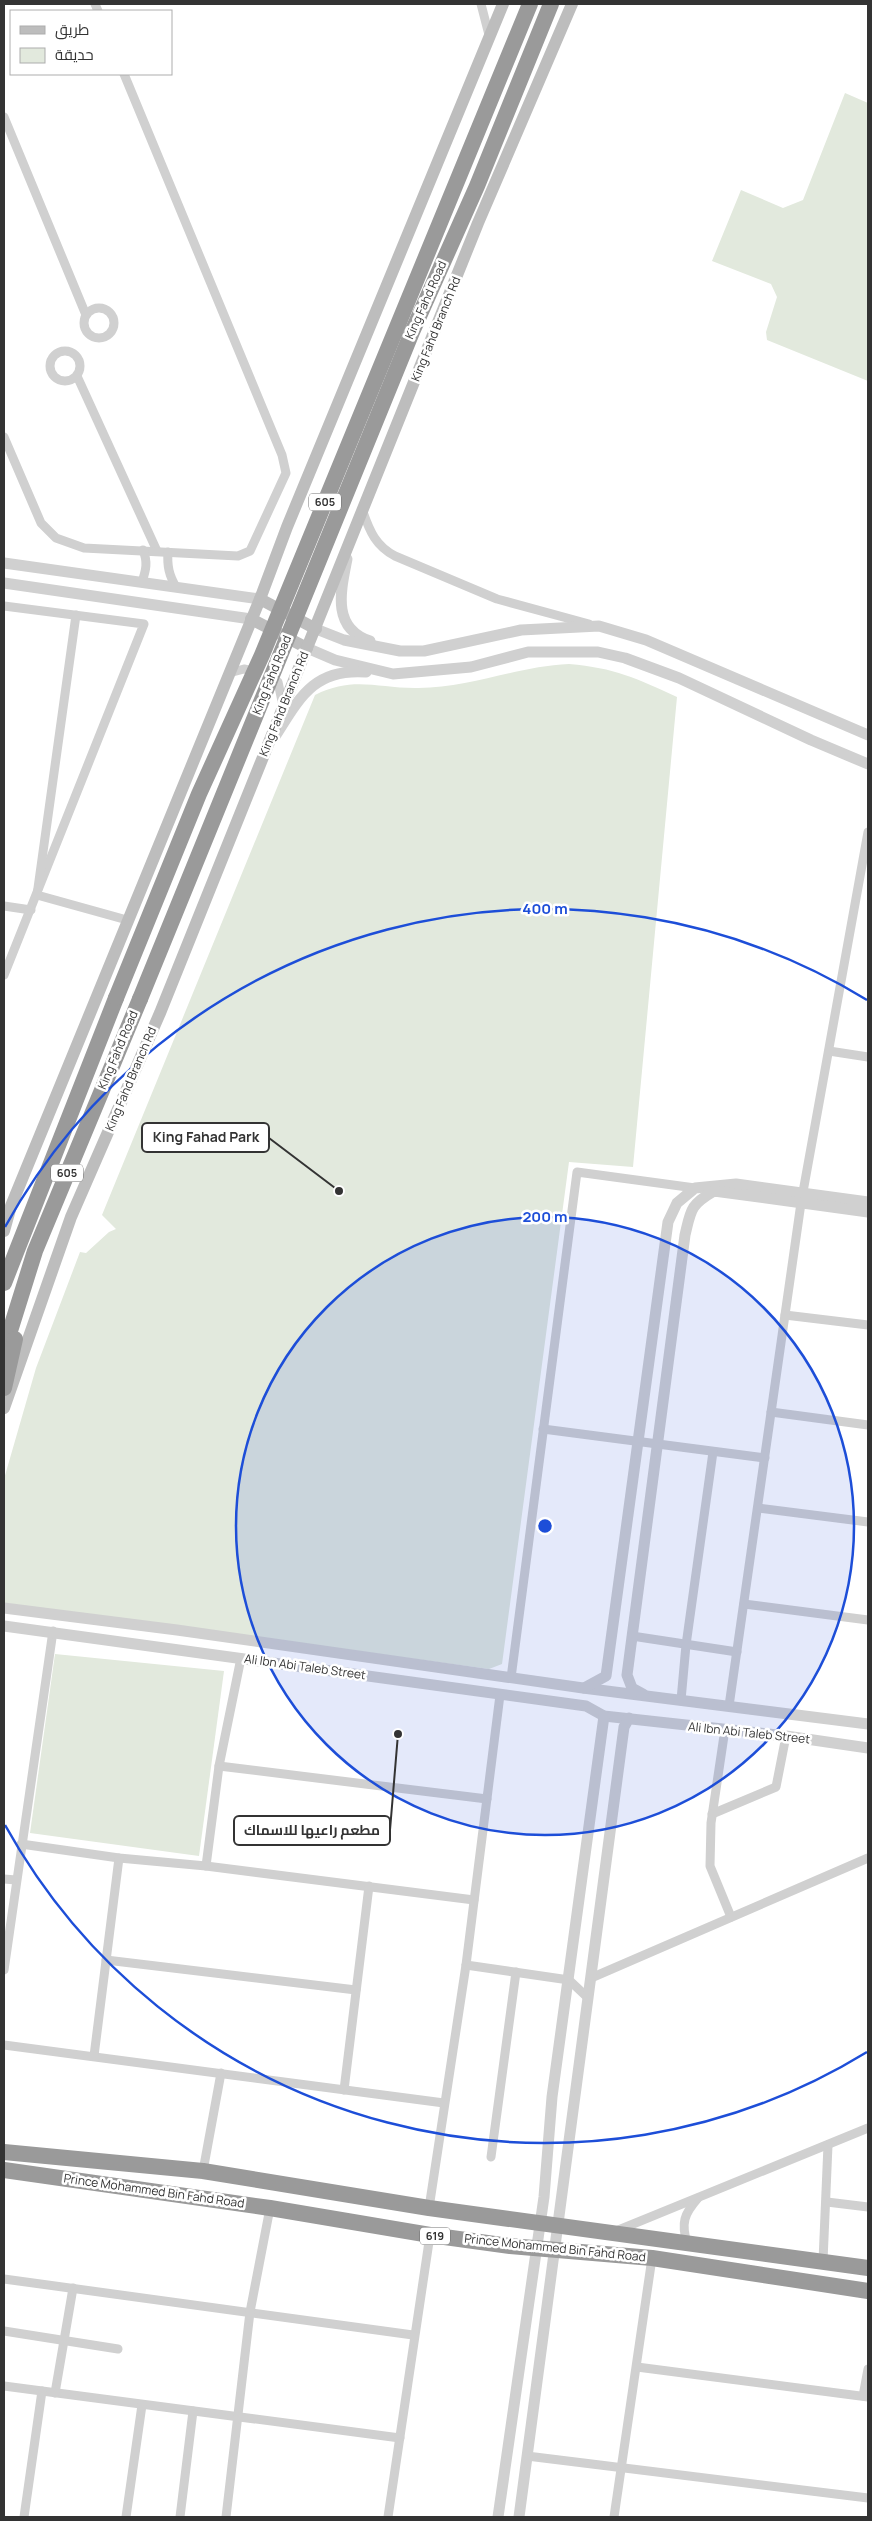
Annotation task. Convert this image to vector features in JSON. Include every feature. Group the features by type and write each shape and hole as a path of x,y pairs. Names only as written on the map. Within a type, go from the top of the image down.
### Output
{"highway":[{"name":"King Fahd Road","path":"4,1283 37,1194 199,794 262,655 530,4"},
{"name":"King Fahd Road","path":"4,1350 35,1251 140,999 412,332 477,186 551,4"},
{"path":"4,1265 37,1194"},
{"path":"4,1388 35,1251"},
{"name":"Prince Mohammed Bin Fahd Road","path":"4,2152 203,2171 429,2208 868,2268"},
{"name":"Prince Mohammed Bin Fahd Road","path":"4,2170 270,2208 430,2235 652,2258 868,2291"}],"main road":[{"path":"4,1231 11,1206 260,599 287,526 503,4"},
{"name":"King Fahd Branch Rd","path":"4,1408 71,1217 160,1013 478,223 572,4"},
{"path":"260,599 316,629"},
{"path":"251,619 307,648"}],"street":[{"path":"481,4 490,36"},
{"path":"4,437 41,522 56,538 84,548 238,556 250,551 286,473 278,446 124,75"},
{"path":"4,117 86,314"},
{"path":"77,376 157,551"},
{"path":"363,512 372,537 382,549 395,556 498,599 646,640 868,735"},
{"path":"348,548 340,597 348,626 359,637 400,651"},
{"path":"142,582 146,564 143,550"},
{"path":"168,552 168,569 176,587"},
{"path":"4,563 260,599"},
{"path":"4,583 251,619"},
{"path":"4,606 144,624 4,975"},
{"path":"37,895 76,615"},
{"path":"316,629 344,640 400,651 424,651 521,630 599,626"},
{"path":"307,648 335,660 393,674"},
{"path":"263,756 302,694 312,685 329,677 359,671 393,674 471,667 528,652 598,652 625,658 680,678 811,740 868,764"},
{"path":"229,673 244,668 264,673 278,682 282,706"},
{"path":"729,1706 802,1198 868,832"},
{"path":"37,895 127,920"},
{"path":"4,906 31,910"},
{"path":"829,1051 868,1057"},
{"path":"511,1678 577,1172 695,1188 736,1184 868,1212"},
{"path":"583,1688 606,1676 668,1222 677,1204 695,1188"},
{"path":"647,1696 632,1688 627,1675 685,1236 691,1212 696,1201 714,1191 868,1202"},
{"path":"785,1315 868,1325"},
{"path":"771,1412 868,1425"},
{"path":"543,1429 639,1440 765,1458"},
{"path":"681,1700 686,1645 713,1452"},
{"path":"758,1508 868,1522"},
{"path":"744,1604 868,1620"},
{"name":"Ali Ibn Abi Taleb Street","path":"4,1608 583,1688 868,1724"},
{"name":"Ali Ibn Abi Taleb Street","path":"4,1626 53,1631 586,1706 604,1716 786,1736 868,1748"},
{"path":"4,1970 53,1631"},
{"path":"632,1636 737,1652"},
{"path":"206,1866 219,1766 241,1658"},
{"path":"429,2208 466,1965 500,1695"},
{"path":"498,2517 544,2197 552,2097 604,1716"},
{"path":"519,2517 624,1727 629,1718"},
{"path":"725,1729 712,1814 710,1866 731,1917"},
{"path":"712,1814 776,1787 786,1736"},
{"path":"219,1766 487,1799"},
{"path":"21,1844 119,1858 206,1866 474,1900"},
{"path":"94,2056 119,1858"},
{"path":"591,1978 868,1858"},
{"path":"4,1879 16,1880"},
{"path":"344,2090 368,1886"},
{"path":"106,1960 356,1990"},
{"path":"466,1965 569,1980 587,1997"},
{"path":"491,2157 516,1972"},
{"path":"4,2045 444,2103"},
{"path":"203,2171 220,2073"},
{"path":"612,2232 686,2206 698,2197 868,2128"},
{"path":"823,2261 828,2145"},
{"path":"827,2202 868,2207"},
{"path":"686,2206 683,2229 687,2243"},
{"path":"226,2517 250,2312 270,2208"},
{"path":"388,2517 413,2335 430,2235"},
{"path":"614,2517 652,2258"},
{"path":"4,2278 413,2335"},
{"path":"56,2393 73,2288"},
{"path":"4,2331 118,2348"},
{"path":"637,2367 866,2397 868,2368"},
{"path":"4,2386 400,2438"},
{"path":"24,2517 42,2391"},
{"path":"126,2517 142,2404"},
{"path":"180,2517 193,2411"},
{"path":"526,2456 868,2498"}],"green space":[{"path":"845,93 868,103 868,381 767,340 766,332 777,297 771,284 712,261 741,190 783,208 803,200"},
{"path":"569,664 613,671 649,684 677,697 633,1167 569,1162 502,1664 489,1669 4,1603 4,1479 36,1368 80,1252 86,1253 109,1232 116,1229 102,1215 315,695 329,689 353,684 401,688 454,685 530,669"},
{"path":"55,1654 224,1671 199,1856 30,1833"}],"place":[{"name":"King Fahad Park","path":"339,1191"},
{"name":"مطعم راعيها للاسماك","path":"398,1734"}]}
